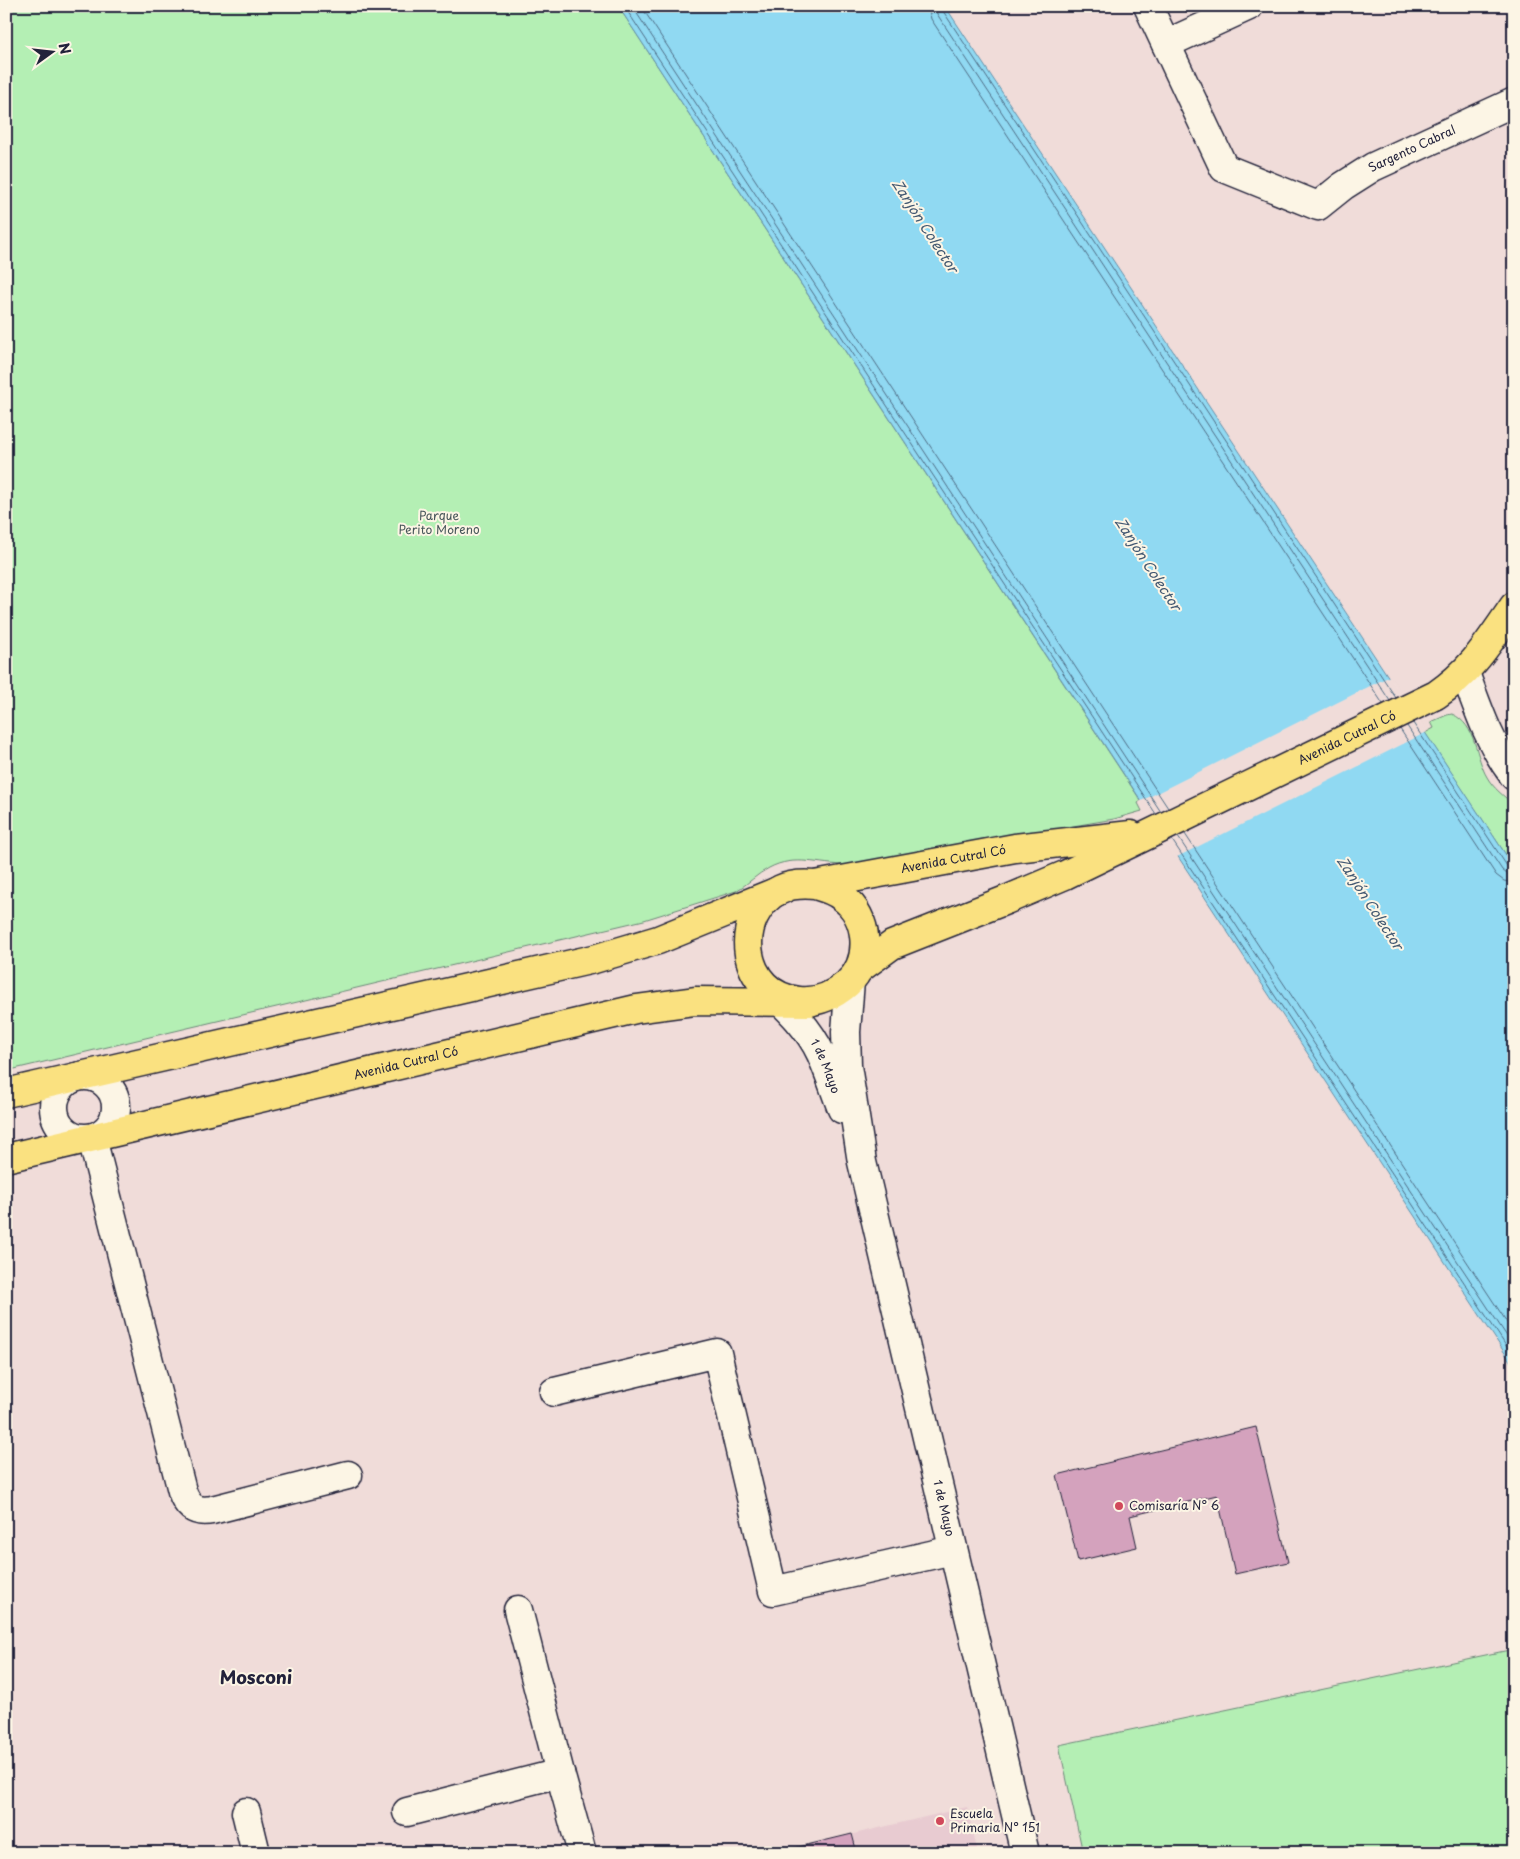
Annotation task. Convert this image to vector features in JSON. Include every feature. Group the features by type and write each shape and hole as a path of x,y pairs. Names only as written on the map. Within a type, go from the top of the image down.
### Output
{"main road":[{"name":"Avenida Cutral Có","path":"6,1158 636,1009 773,994 810,1002 825,999 839,991 855,975 892,945 1027,892 1422,703 1451,685 1465,673 1483,652 1514,606"},
{"name":"Avenida Cutral Có","path":"6,1093 594,959 658,940 782,889 799,884 815,884 1015,848 1152,832"},
{"name":"Avenida Cutral Có","path":"815,884 831,889 844,898 862,923 864,954 855,975"},
{"name":"Avenida Cutral Có","path":"773,994 756,973 749,958 747,941 750,925 757,910 768,898 782,889"}],"street":[{"path":"1148,6 1166,44 1249,6"},
{"name":"Sargento Cabral","path":"1166,44 1224,168 1318,206 1343,186 1373,167 1514,102"},
{"path":"1465,673 1494,746 1514,776"},
{"name":"1 de Mayo","path":"855,975 846,1032 847,1066 862,1162 1025,1853"},
{"name":"1 de Mayo","path":"773,994 803,1026 821,1053 862,1162"},
{"path":"89,1076 100,1080 108,1086 114,1095 115,1116 110,1126 102,1134 92,1138 82,1139 73,1136 58,1123 55,1114 54,1104 56,1095 69,1080 78,1077 89,1076"},
{"path":"92,1138 182,1491 190,1507 203,1512 348,1475"},
{"path":"554,1392 716,1353 772,1591 953,1550"},
{"path":"518,1610 582,1853"},
{"path":"407,1812 560,1773"},
{"path":"246,1812 256,1853"}],"shaded area":[{"name":"Escuela Primaria N° 151","path":"967,1807 978,1853 774,1853"}],"green space":[{"name":"Parque Perito Moreno","path":"6,6 618,6 1141,801 1138,803 1142,811 1114,819 846,865 807,861 779,864 765,870 736,891 644,920 6,1071"},
{"path":"1452,714 1460,719 1471,733 1489,781 1514,805 1514,867 1425,733 1434,728 1431,722"},
{"path":"1514,1649 1514,1853 1083,1853 1059,1745"}],"water":[{"name":"Zanjón Colector","path":"618,6 945,6 1514,867 1514,1367"}],"pier":[{"path":"1390,676 1427,732 1175,858 1139,802"}],"building":[{"name":"Comisaría N° 6","path":"1256,1427 1288,1562 1235,1574 1217,1495 1130,1516 1137,1547 1078,1561 1057,1475"},
{"path":"852,1834 857,1853 774,1853"}],"place":[{"name":"Comisaría N° 6","path":"1119,1506"},
{"name":"Escuela Primaria N° 151","path":"940,1821"}],"district":[{"name":"Mosconi","path":"256,1678"}]}
